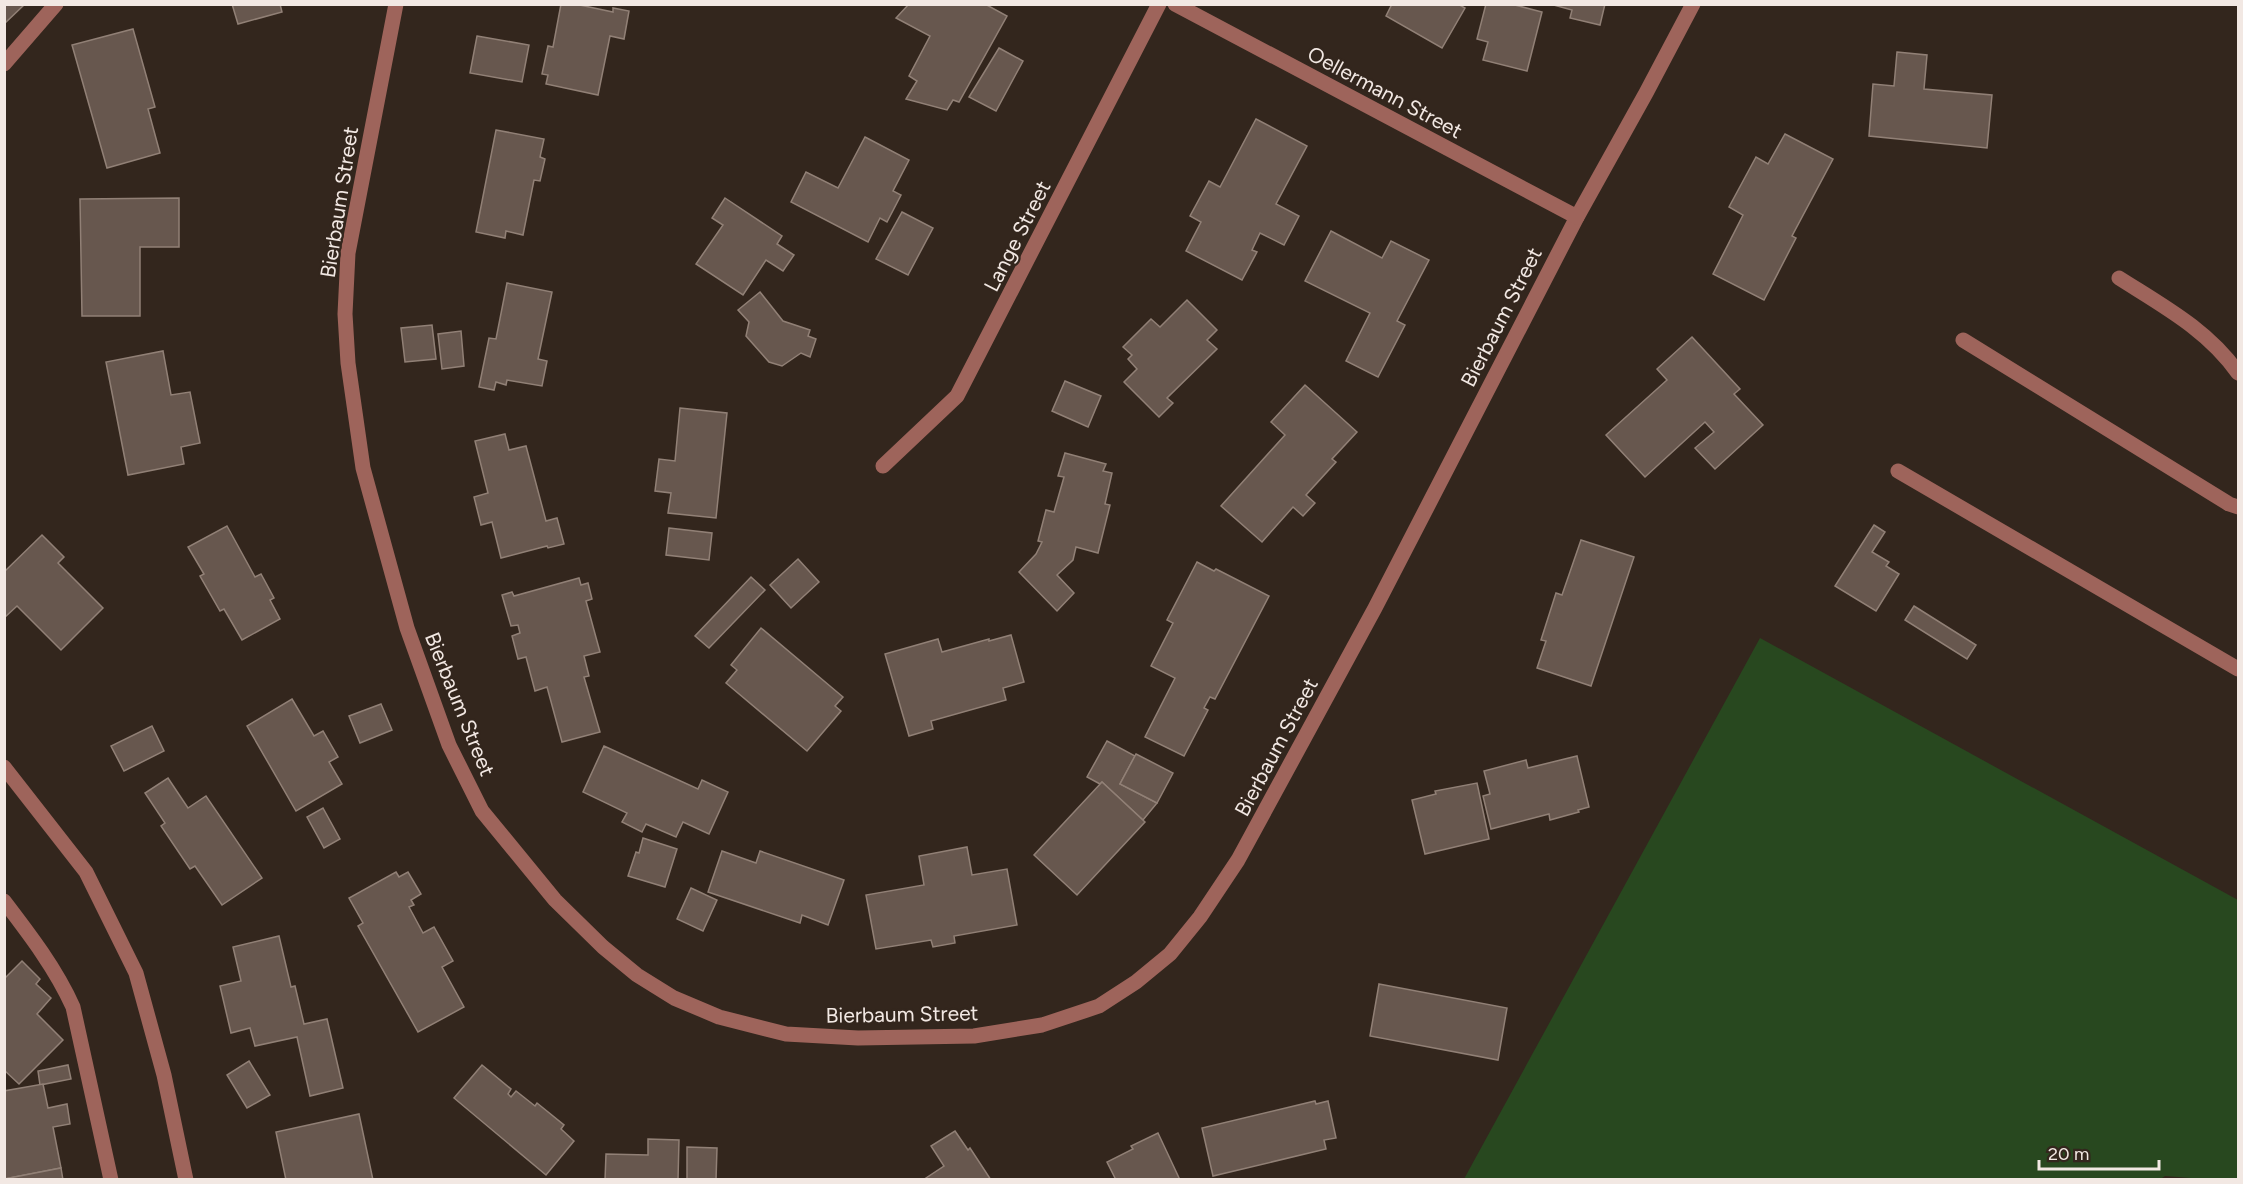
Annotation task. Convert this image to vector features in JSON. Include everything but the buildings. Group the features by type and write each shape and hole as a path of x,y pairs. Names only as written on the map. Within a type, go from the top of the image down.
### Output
{"street":[{"path":"4,64 56,4"},
{"name":"Bierbaum Street","path":"396,4 348,254 345,314 348,363 363,468 406,628 449,745 482,811 555,900 603,947 637,975 674,998 719,1017 786,1034 858,1038 974,1036 1042,1025 1099,1006 1136,982 1170,954 1200,917 1238,861 1375,608 1577,217 1693,4"},
{"name":"Lange Street","path":"884,466 957,396 1159,4"},
{"name":"Oellermann Street","path":"1174,4 1577,217"},
{"path":"2119,278 2192,324 2228,359 2238,373"},
{"path":"1963,340 2169,468 2229,504 2238,507"},
{"path":"1898,471 2238,669"},
{"path":"7,775 86,872 136,973 164,1075 186,1179"},
{"path":"4,901 63,984 73,1008 111,1179"}],"green space":[{"path":"1760,638 2238,900 2238,1179 2165,1176 2159,1180 1464,1179"}]}
